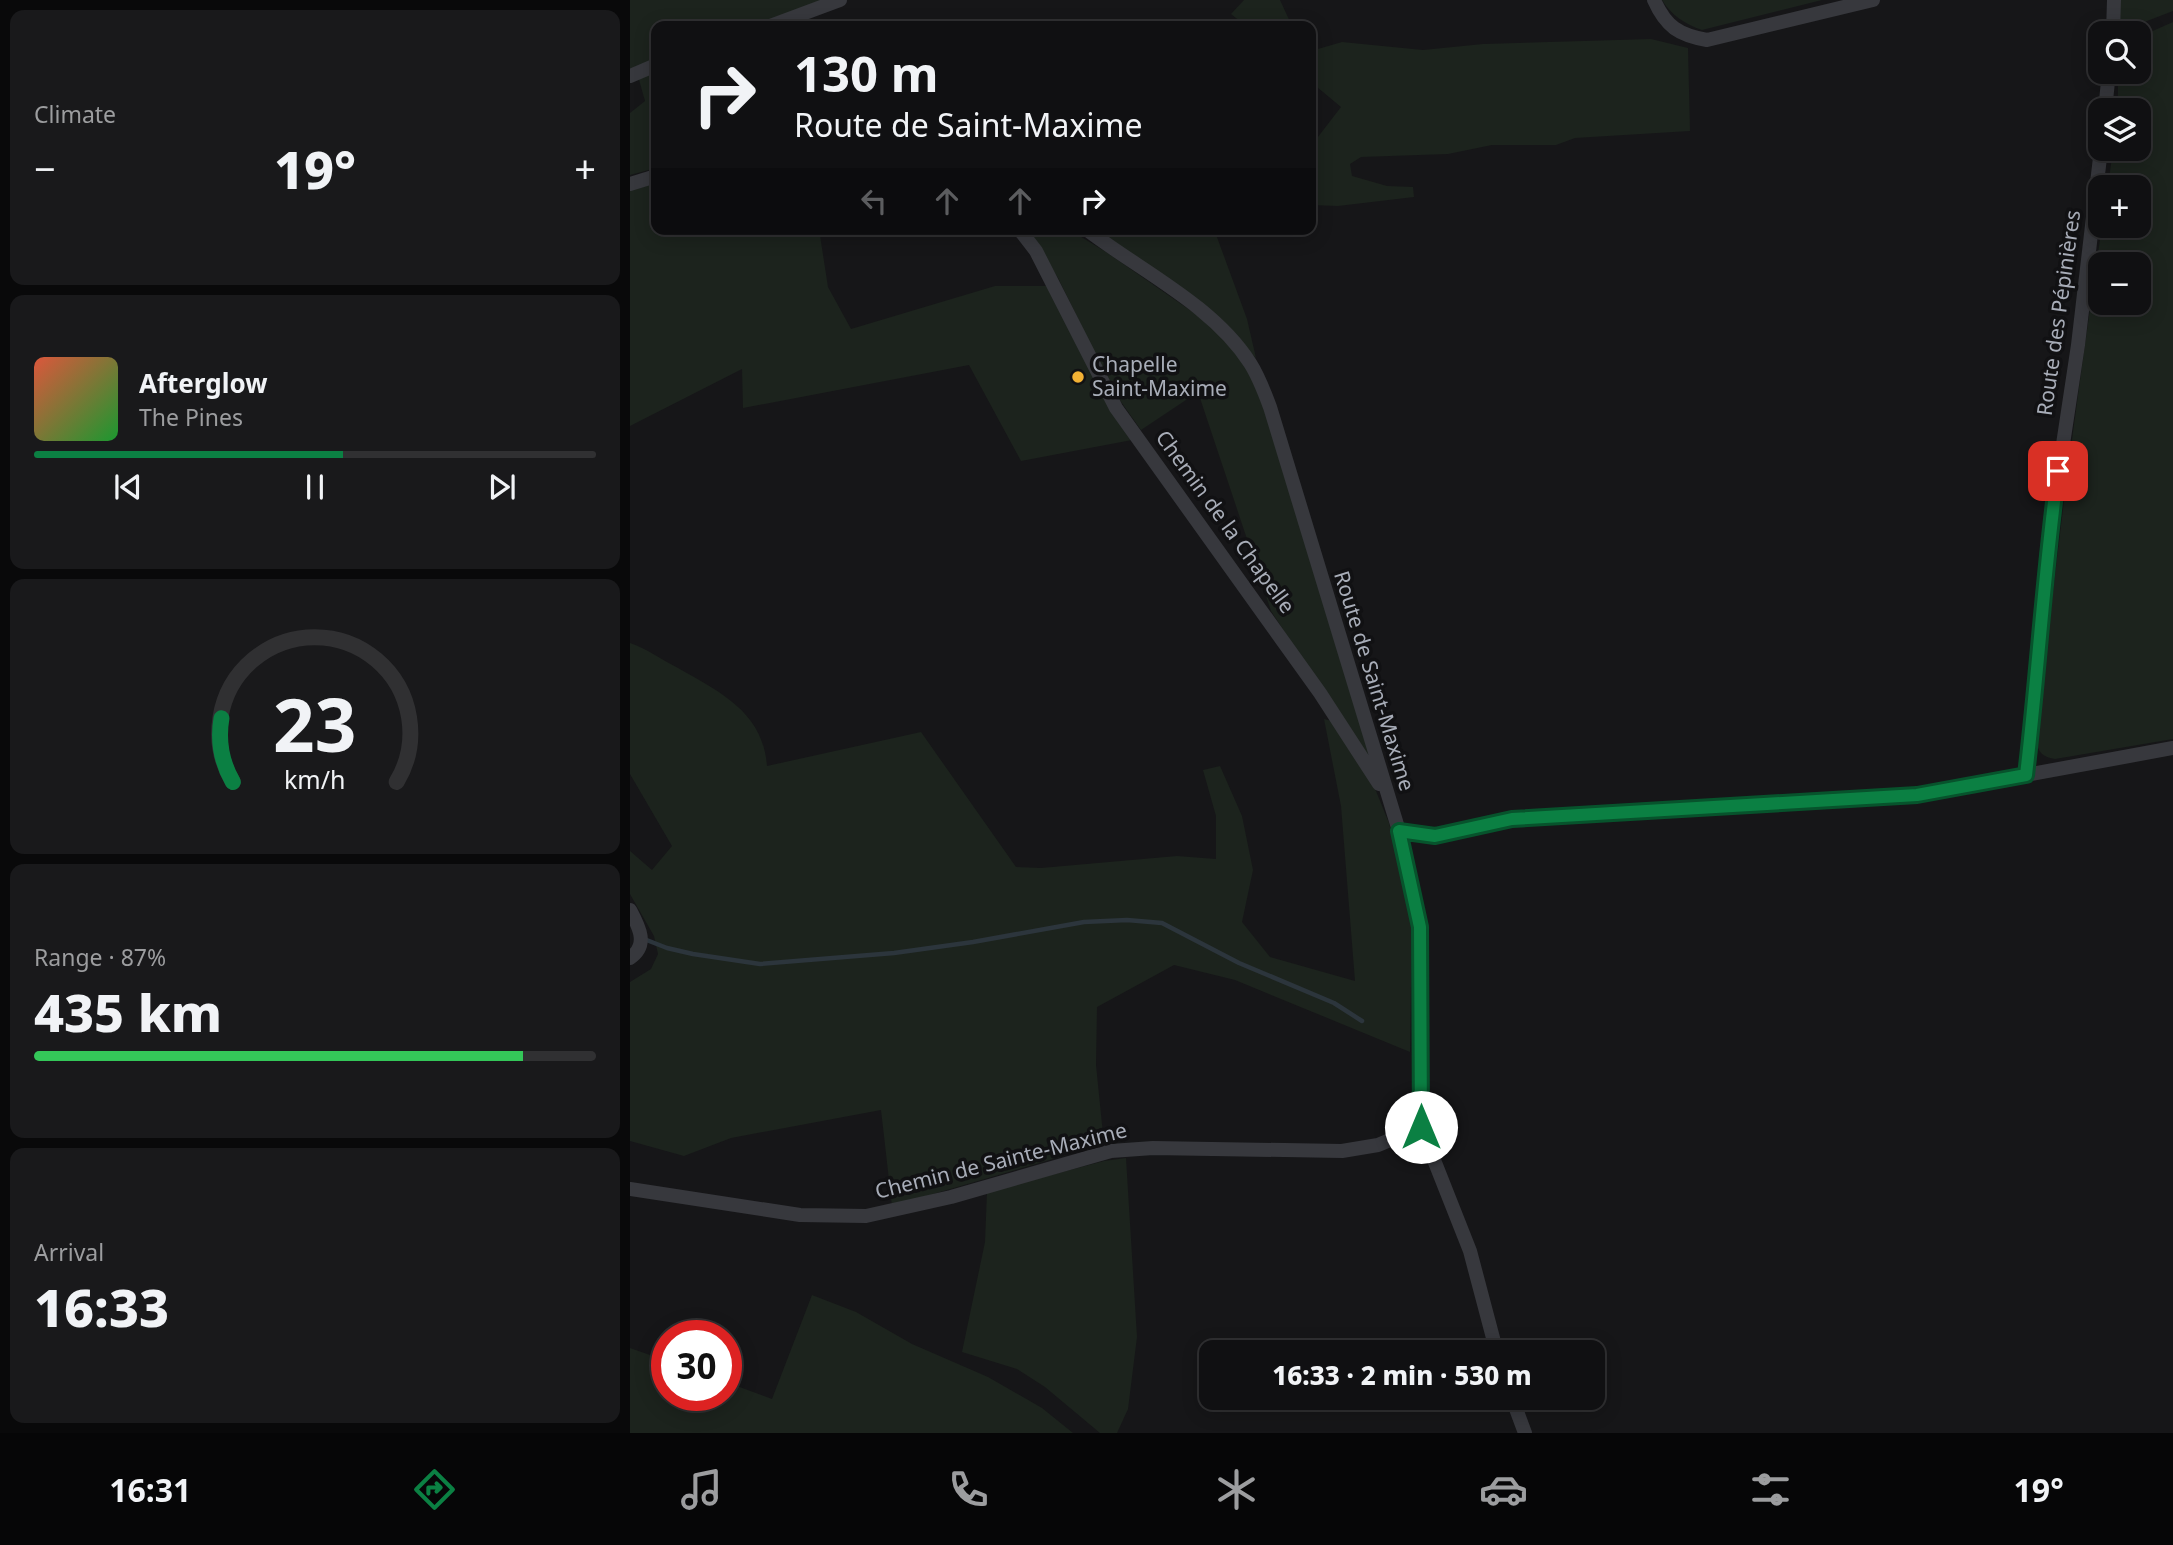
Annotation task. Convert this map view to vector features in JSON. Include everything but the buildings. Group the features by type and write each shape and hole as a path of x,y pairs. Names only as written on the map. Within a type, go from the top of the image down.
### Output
{"street":[{"path":"783,21 840,0"},
{"path":"1654,0 1665,20 1674,28 1685,36 1707,40 1873,0"},
{"path":"2113,21 2114,0"},
{"path":"630,76 651,67"},
{"name":"Route des Pépinières","path":"2026,775 2048,550 2080,331 2100,161"},
{"path":"630,184 651,178"},
{"name":"Chemin de la Chapelle","path":"1024,235 1036,251 1116,408 1313,683 1387,797"},
{"name":"Route de Saint-Maxime","path":"1094,235 1204,313 1248,360 1260,380 1270,407 1399,831 1420,927 1421,1127"},
{"path":"1399,831 1435,836 1512,819 1917,795 2173,748"},
{"path":"630,910 641,935 639,951 630,958"},
{"path":"1421,1127 1470,1251 1494,1340"},
{"name":"Chemin de Sainte-Maxime","path":"630,1189 800,1215 866,1216 951,1197 1111,1151 1153,1148 1342,1151 1378,1145 1421,1127"},
{"path":"1516,1410 1525,1433"}],"shaded area":[{"path":"630,0 825,0 766,21 651,21 651,62 630,69"},
{"path":"1244,0 1280,0 1290,21 1240,21 1231,14"},
{"path":"1662,0 1822,0 1702,30 1679,19"},
{"path":"2120,0 2173,0 2173,11 2147,21 2120,21"},
{"path":"2173,22 2173,739 2055,759 2043,755 2037,745 2050,615 2090,315 2151,315 2151,252 2098,252 2100,238 2151,238 2151,175 2110,175 2111,161 2151,161 2151,98 2118,98 2118,84 2151,84 2151,32"},
{"path":"1651,39 1688,48 1690,131 1575,138 1556,145 1492,145 1448,154 1361,157 1350,164 1352,176 1387,186 1413,187 1414,197 1338,206 1316,205 1316,140 1341,107 1316,86 1316,50 1342,42 1423,50 1483,44"},
{"path":"651,72 651,169 630,175 630,113 645,101 638,76"},
{"path":"651,185 651,235 820,235 828,287 851,329 995,286 1049,286 1132,440 1021,461 969,365 743,408 742,369 630,426 630,191"},
{"path":"1031,235 1078,235 1210,324 1243,360 1267,411 1375,770 1271,611 1198,392 1141,430 1114,392 1058,278"},
{"path":"1102,235 1216,235 1247,319 1256,358 1203,306"},
{"path":"630,643 709,686 737,706 757,731 764,747 767,766 921,732 1016,867 1041,868 1177,856 1216,859 1216,816 1203,770 1220,766 1242,816 1253,870 1242,922 1270,957 1355,981 1341,806 1324,719 1332,721 1376,791 1389,823 1412,921 1410,1052 1235,980 1174,965 1097,1007 1096,1065 1104,1144 892,1206 881,1110 731,1138 684,1156 630,1141 630,982 651,969 658,954 654,936 630,894 630,851 652,870 672,846 630,774"},
{"path":"1126,1158 1137,1337 1128,1409 1117,1433 1100,1433 1045,1387 1017,1369 962,1352 985,1242 987,1192 1104,1161"},
{"path":"812,1295 856,1312 912,1344 988,1377 1042,1408 1073,1433 630,1433 630,1348 651,1355 651,1411 742,1411 742,1388 772,1399"}],"waterway":[{"path":"644,939 693,954 760,964 894,953 1084,922 1127,920 1162,923 1239,963 1334,1003 1362,1021"}],"place":[{"name":"Chapelle Saint-Maxime","path":"1078,377"}],"route":[{"path":"1421,1127 1421,938 1399,831 1435,836 1512,819 1917,795 2026,775 2058,471"}]}
